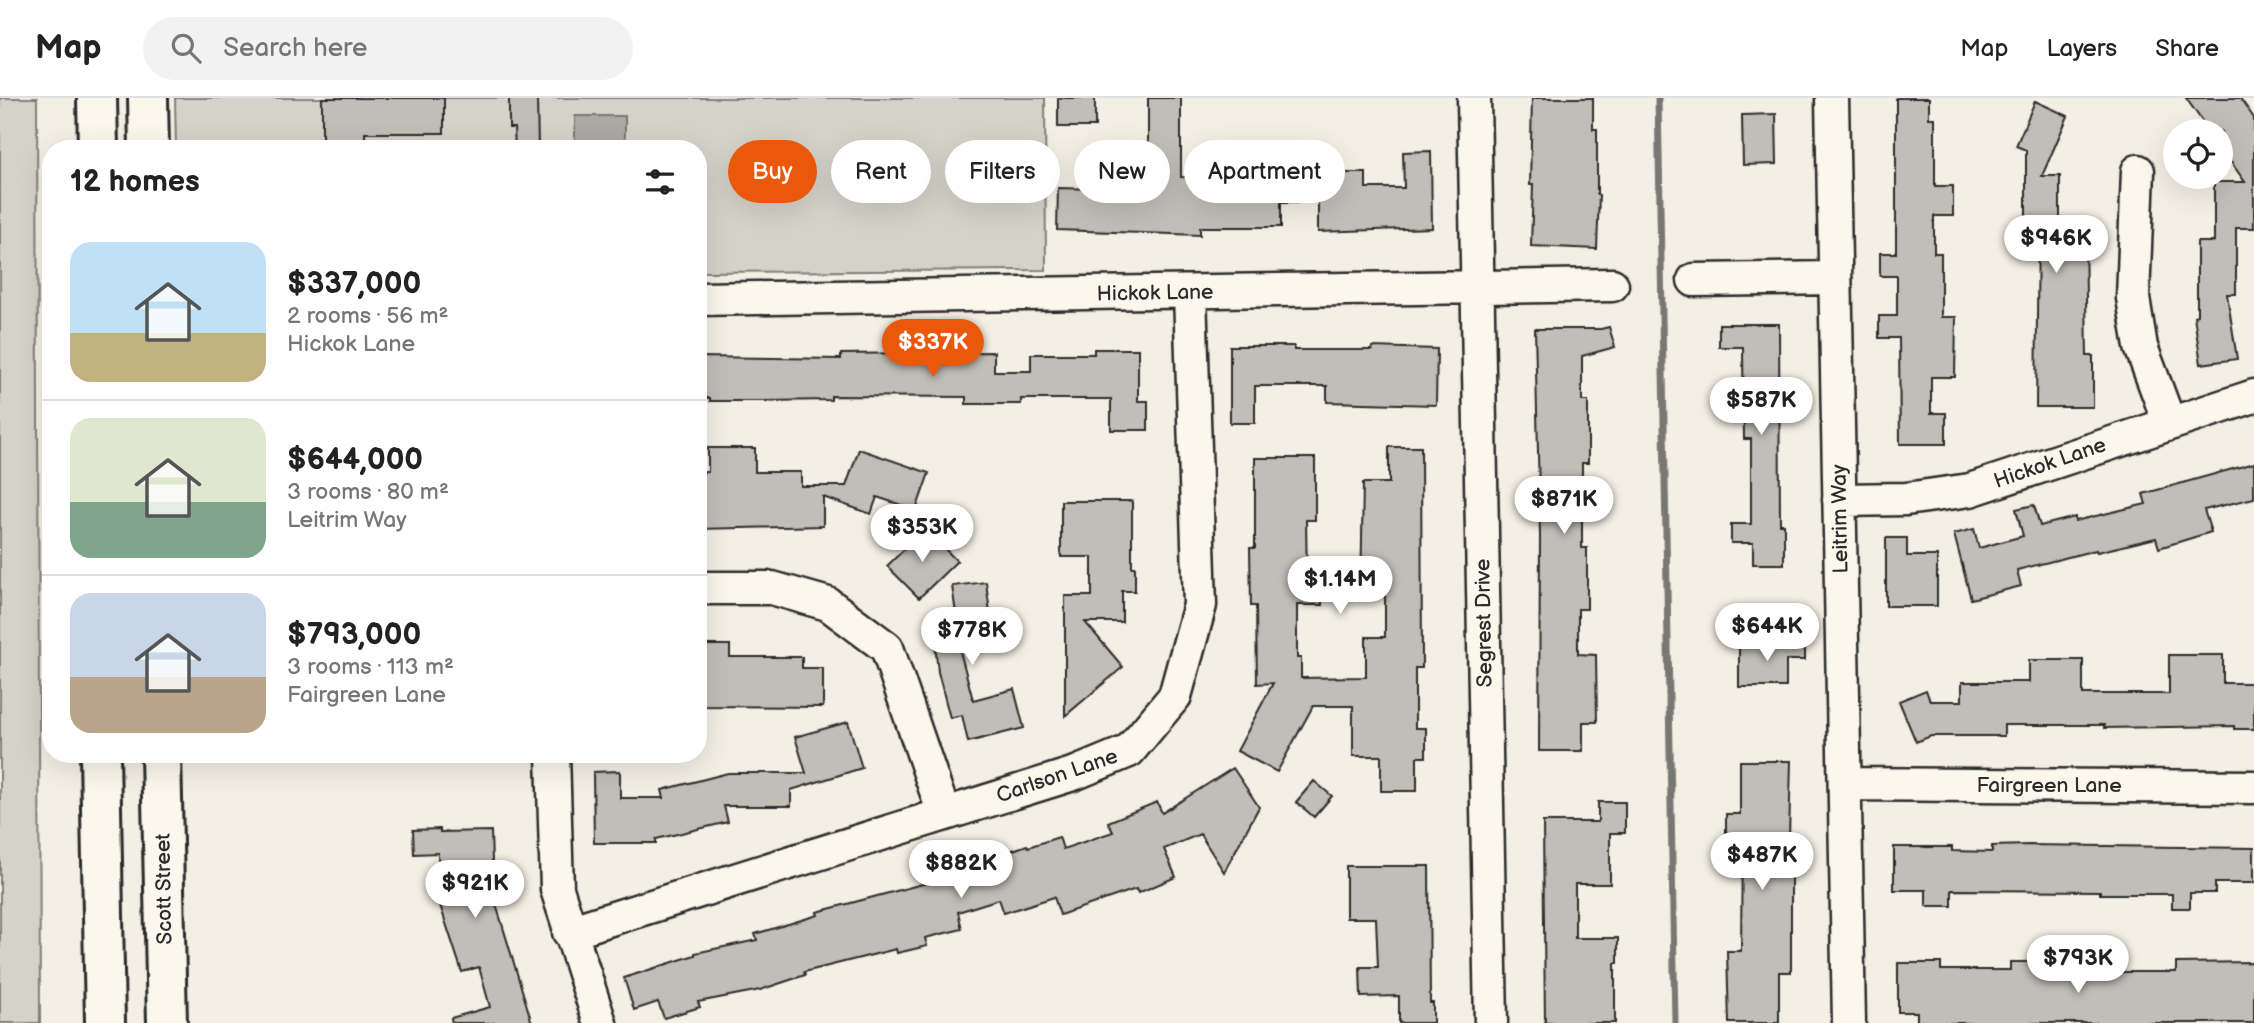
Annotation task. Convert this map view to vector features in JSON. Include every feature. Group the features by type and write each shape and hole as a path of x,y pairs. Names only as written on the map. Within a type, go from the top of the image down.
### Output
{"main road":[{"path":"97,98 98,140"},
{"path":"148,98 149,140"},
{"path":"100,763 105,1023"},
{"name":"Scott Street","path":"160,763 167,1023"}],"street":[{"name":"Segrest Drive","path":"1474,98 1491,1023"},
{"name":"Leitrim Way","path":"1832,98 1849,1023"},
{"path":"2138,171 2133,298 2141,347 2169,422"},
{"path":"1694,280 1835,278"},
{"name":"Hickok Lane","path":"707,299 1612,285"},
{"name":"Carlson Lane","path":"569,932 1076,773 1129,751 1175,696 1200,605 1190,293"},
{"name":"Hickok Lane","path":"1839,499 1906,499 1970,490 2254,396"},
{"path":"707,588 772,588 828,604 887,648 944,814"},
{"path":"553,763 557,889 600,1023"},
{"name":"Fairgreen Lane","path":"1844,784 2254,787"}],"shaded area":[{"path":"0,98 37,98 40,1023 0,1023"},
{"path":"175,98 1045,98 1045,140 945,140 945,203 1046,203 1046,270 707,272 707,140 176,140"},
{"path":"575,116 625,116 625,140 575,140"}],"building":[{"path":"322,98 444,98 444,133 365,133 365,140 322,140"},
{"path":"509,98 537,98 538,140 515,140 514,128 509,128"},
{"path":"1058,98 1095,98 1095,127 1058,127"},
{"path":"1148,98 1181,98 1181,177 1184,177 1184,203 1281,203 1281,227 1200,227 1200,235 1057,230 1060,188 1074,188 1074,203 1170,203 1170,140 1148,140"},
{"path":"1532,98 1593,98 1599,195 1597,249 1531,246"},
{"path":"1896,98 1929,98 1929,118 1935,118 1935,186 1953,186 1953,216 1934,216 1934,253 1941,253 1941,317 1956,317 1955,377 1931,377 1931,413 1946,413 1946,444 1900,444 1899,338 1879,338 1879,316 1897,316 1897,276 1880,276 1880,253 1896,253"},
{"path":"2186,98 2240,98 2254,118 2254,228 2236,228 2236,294 2227,294 2237,359 2201,364 2194,316 2197,315 2197,242 2214,242 2214,189 2233,189 2233,182 2245,182 2233,165 2233,119 2201,119"},
{"path":"2035,101 2068,116 2042,176 2060,176 2060,237 2085,237 2087,356 2093,356 2093,407 2036,407 2038,227 2026,227 2026,150 2016,146"},
{"path":"1776,114 1777,164 1743,165 1742,115"},
{"path":"1431,151 1432,228 1318,232 1318,203 1345,203 1345,173 1366,173 1366,188 1404,188 1403,152"},
{"path":"1719,324 1779,324 1780,524 1784,524 1784,564 1753,564 1753,543 1731,543 1731,524 1751,524 1751,439 1744,439 1743,347 1719,347"},
{"path":"1609,327 1615,347 1582,356 1582,401 1588,401 1588,463 1582,463 1582,548 1587,548 1587,609 1578,609 1578,654 1596,655 1597,722 1583,722 1583,751 1539,751 1540,535 1535,329"},
{"path":"1230,346 1294,346 1294,350 1372,350 1372,347 1437,349 1436,405 1327,402 1327,386 1255,386 1255,423 1230,423"},
{"path":"1094,349 1138,349 1138,401 1148,401 1148,430 1111,430 1111,399 1021,399 1021,404 966,404 966,397 831,396 831,400 764,401 710,401 710,398 707,398 707,357 841,359 841,354 994,352 994,371 1031,371 1031,354 1094,354"},
{"path":"1389,447 1421,447 1422,668 1415,668 1415,728 1426,728 1426,757 1417,757 1417,791 1381,791 1381,756 1353,756 1353,706 1313,706 1277,772 1237,751 1273,683 1257,684 1256,606 1251,606 1250,548 1255,548 1255,458 1315,458 1315,520 1306,520 1307,578 1322,577 1322,605 1297,605 1297,658 1301,658 1301,678 1366,677 1366,637 1385,637 1385,594 1361,594 1363,483 1389,483"},
{"path":"708,448 755,448 755,472 801,472 801,486 846,486 859,449 929,473 916,510 877,497 871,514 823,497 823,526 707,529"},
{"path":"2254,463 2254,498 2204,510 2211,532 2159,548 2156,538 2017,570 2021,586 1971,599 1954,534 1974,529 1979,548 2023,536 2016,509 2034,505 2040,526 2075,517 2075,521 2146,504 2143,494"},
{"path":"1061,501 1132,501 1132,567 1135,567 1135,591 1122,591 1122,622 1085,622 1123,667 1065,716 1065,596 1092,596 1092,557 1061,557"},
{"path":"925,529 957,561 919,598 887,566"},
{"path":"1886,538 1907,538 1907,556 1937,556 1937,606 1886,606"},
{"path":"986,582 994,643 959,647 973,700 1014,689 1024,728 968,742 962,715 950,718 938,672 933,624 957,621 952,586"},
{"path":"1739,642 1805,642 1805,660 1786,660 1786,687 1739,687"},
{"path":"707,645 730,645 730,657 802,657 802,668 823,668 823,707 707,706"},
{"path":"2169,655 2223,655 2223,683 2254,683 2254,729 2234,729 2234,726 2104,728 2104,725 2004,725 2004,736 1931,736 1916,742 1899,701 1926,690 1930,701 1962,701 1962,682 2029,682 2029,660 2083,660 2083,694 2169,694"},
{"path":"848,722 862,768 791,790 791,806 724,806 728,822 656,839 656,843 594,843 593,772 620,771 620,798 664,798 662,790 728,773 806,773 795,737"},
{"path":"1740,761 1791,761 1788,876 1791,876 1791,972 1779,972 1779,1023 1729,1023 1727,951 1741,951 1742,838 1726,838 1726,814 1740,814"},
{"path":"1233,768 1259,807 1224,872 1200,834 1164,849 1176,877 1138,893 1136,889 1060,915 1054,897 1004,913 999,899 958,912 962,929 925,938 927,946 897,953 896,949 804,972 805,975 760,990 698,1002 700,1007 664,1018 658,1002 634,1010 624,978 695,953 757,940 755,934 818,915 817,912 949,877 951,883 1005,865 1002,854 1027,845 1028,847 1059,837 1063,849 1113,832 1108,822 1157,802 1162,813"},
{"path":"1314,781 1332,796 1314,817 1296,802"},
{"path":"1598,802 1625,802 1625,833 1610,833 1610,884 1575,884 1575,938 1618,938 1618,963 1615,963 1615,1023 1545,1023 1543,822 1598,822"},
{"path":"440,829 440,832 491,831 493,894 532,1023 452,1023 451,1018 490,1007 479,967 462,972 439,902 438,853 414,854 413,830"},
{"path":"1992,846 2254,848 2254,883 2215,883 2215,893 2190,893 2190,908 2172,908 2172,894 2100,894 2100,891 1952,890 1952,906 1926,906 1926,890 1894,890 1894,847 1952,847 1952,851 1992,852"},
{"path":"1346,866 1429,866 1430,1003 1433,1003 1433,1023 1399,1023 1399,996 1361,997 1360,967 1378,967 1376,918 1346,918"},
{"path":"2010,962 2048,962 2048,972 2176,972 2176,963 2254,962 2254,1023 1917,1023 1917,1012 1898,1012 1898,963 1941,963 1941,970 2010,970"}],"waterway":[{"path":"1658,98 1675,1023"}]}
